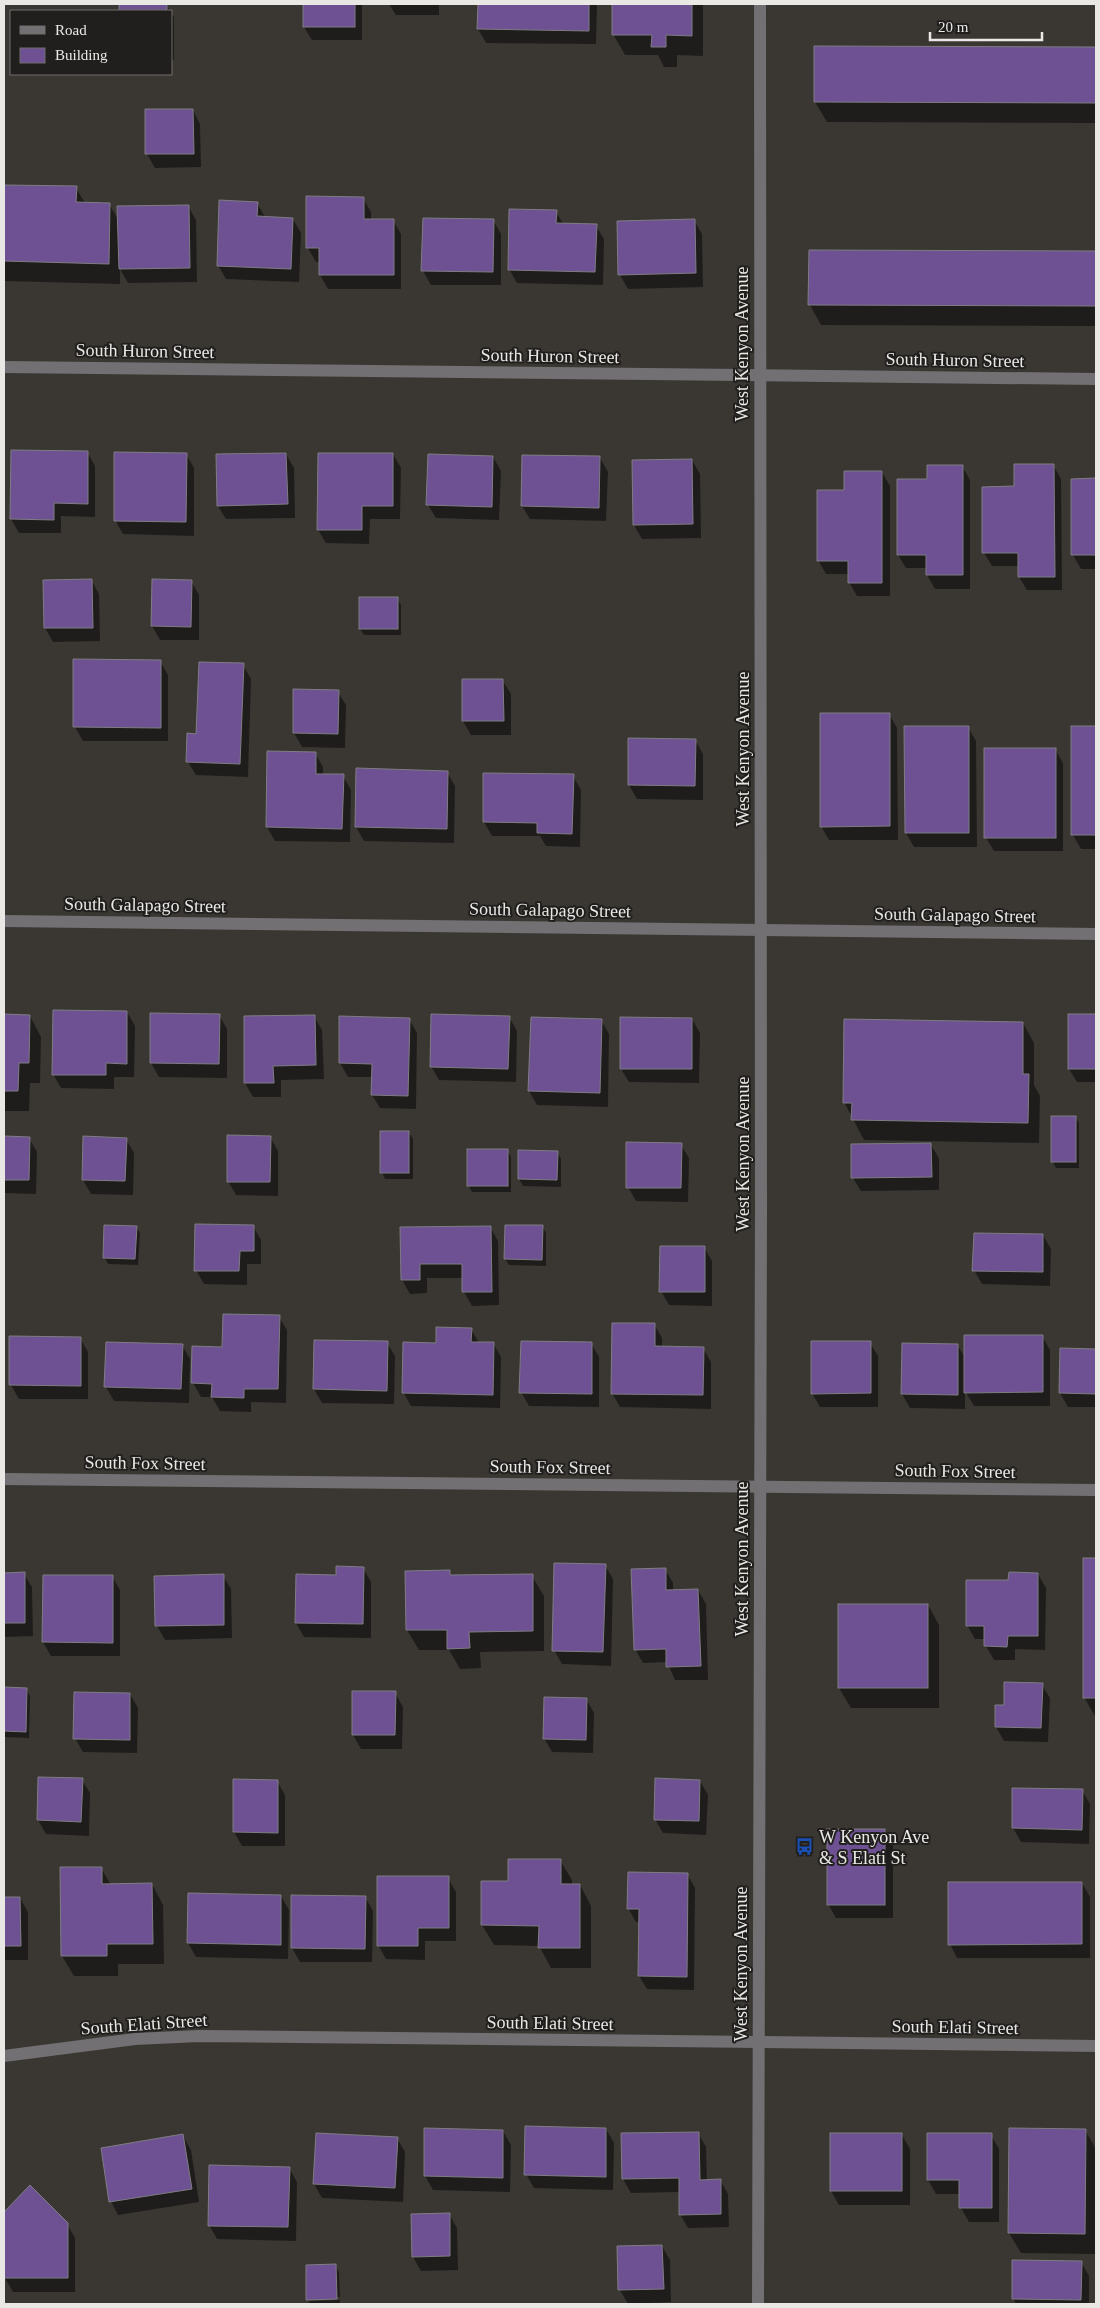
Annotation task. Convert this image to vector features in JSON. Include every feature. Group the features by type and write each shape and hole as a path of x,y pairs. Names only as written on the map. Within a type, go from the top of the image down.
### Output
{"street":[{"name":"West Kenyon Avenue","path":"758,2304 761,930 760,4"},
{"name":"South Huron Street","path":"4,367 1096,379"},
{"name":"South Galapago Street","path":"4,921 1096,934"},
{"name":"South Fox Street","path":"4,1479 1096,1490"},
{"name":"South Elati Street","path":"4,2056 136,2039 199,2036 1096,2046"}],"building":[{"path":"119,4 167,4 167,10 119,10"},
{"path":"303,4 355,4 355,27 303,27"},
{"path":"478,4 589,4 589,31 477,29"},
{"path":"612,4 692,4 692,36 666,35 666,47 651,47 652,35 612,35"},
{"path":"814,46 1096,47 1096,103 814,102"},
{"path":"145,109 193,109 194,154 145,154"},
{"path":"4,185 77,186 76,202 110,203 109,264 4,261"},
{"path":"306,196 364,197 364,219 394,219 394,275 319,275 319,248 306,248"},
{"path":"219,200 258,202 257,216 293,218 291,269 217,266"},
{"path":"189,205 190,268 119,269 117,206"},
{"path":"509,209 557,210 556,223 597,224 595,272 508,270"},
{"path":"423,218 494,219 493,272 421,271"},
{"path":"695,219 696,273 618,275 617,221"},
{"path":"809,250 1096,251 1096,306 808,305"},
{"path":"11,450 88,451 88,504 54,503 54,520 10,519"},
{"path":"114,452 187,453 186,522 114,521"},
{"path":"286,453 288,504 217,506 216,454"},
{"path":"318,453 393,453 393,506 362,506 362,530 317,530"},
{"path":"428,454 493,456 492,507 426,505"},
{"path":"522,455 600,456 599,508 521,506"},
{"path":"692,459 693,524 633,525 632,460"},
{"path":"1014,464 1054,464 1055,577 1018,577 1018,553 982,553 982,487 1014,486"},
{"path":"927,465 963,465 963,575 926,575 926,555 897,555 897,479 927,479"},
{"path":"844,471 882,471 882,583 848,583 848,561 817,561 817,490 844,490"},
{"path":"1096,478 1096,555 1071,555 1071,479"},
{"path":"92,579 93,628 44,628 43,580"},
{"path":"152,579 192,580 191,627 151,626"},
{"path":"359,597 398,597 398,629 359,629"},
{"path":"73,659 161,660 161,728 73,727"},
{"path":"199,662 244,663 240,764 186,762 187,733 196,734"},
{"path":"462,679 503,679 504,721 462,721"},
{"path":"293,689 339,690 338,734 293,733"},
{"path":"820,713 890,713 890,826 820,827"},
{"path":"904,726 969,726 969,833 905,833"},
{"path":"1071,726 1096,726 1096,835 1071,835"},
{"path":"628,738 696,739 695,786 628,785"},
{"path":"984,748 1056,748 1056,838 984,838"},
{"path":"267,751 316,752 316,774 344,774 342,829 266,827"},
{"path":"356,768 448,771 447,829 355,827"},
{"path":"483,773 574,774 572,834 537,833 537,823 483,822"},
{"path":"53,1010 127,1011 127,1064 106,1063 106,1075 52,1075"},
{"path":"150,1013 220,1014 219,1064 150,1063"},
{"path":"4,1014 30,1015 29,1063 19,1063 18,1091 4,1091"},
{"path":"431,1014 510,1016 508,1069 430,1067"},
{"path":"1068,1014 1096,1014 1096,1069 1068,1069"},
{"path":"315,1015 316,1065 273,1066 274,1083 244,1083 244,1016"},
{"path":"339,1016 410,1018 408,1096 371,1095 372,1064 339,1063"},
{"path":"531,1017 602,1019 600,1093 528,1091"},
{"path":"620,1017 692,1018 692,1069 620,1069"},
{"path":"844,1019 1023,1022 1023,1074 1029,1074 1028,1123 851,1120 852,1103 843,1103"},
{"path":"1051,1116 1076,1116 1076,1162 1051,1162"},
{"path":"380,1131 409,1131 409,1173 380,1173"},
{"path":"227,1135 271,1136 270,1182 227,1182"},
{"path":"4,1136 30,1137 29,1180 4,1180"},
{"path":"83,1136 127,1138 125,1181 82,1180"},
{"path":"626,1142 682,1143 681,1188 626,1188"},
{"path":"931,1143 932,1177 851,1178 851,1144"},
{"path":"467,1149 508,1149 508,1186 467,1186"},
{"path":"518,1150 558,1151 557,1180 518,1179"},
{"path":"195,1224 254,1225 254,1251 240,1251 239,1271 194,1271"},
{"path":"104,1225 137,1226 135,1259 103,1258"},
{"path":"505,1225 543,1225 542,1260 504,1259"},
{"path":"491,1226 492,1292 462,1292 462,1264 420,1264 420,1280 401,1280 400,1227"},
{"path":"974,1233 1043,1234 1043,1272 972,1271"},
{"path":"660,1246 705,1246 705,1292 659,1292"},
{"path":"223,1314 280,1315 278,1389 244,1389 244,1398 211,1397 212,1384 191,1383 192,1346 222,1347"},
{"path":"612,1323 655,1323 655,1346 704,1347 703,1395 611,1394"},
{"path":"436,1327 472,1328 471,1342 494,1342 493,1395 402,1393 403,1342 436,1343"},
{"path":"964,1335 1043,1335 1043,1392 964,1393"},
{"path":"9,1336 81,1337 81,1386 9,1385"},
{"path":"314,1340 388,1341 387,1391 313,1389"},
{"path":"521,1341 592,1342 592,1394 519,1393"},
{"path":"811,1341 871,1341 871,1393 811,1394"},
{"path":"106,1342 183,1344 181,1389 104,1387"},
{"path":"902,1343 958,1344 958,1395 901,1394"},
{"path":"1060,1348 1096,1349 1096,1394 1059,1393"},
{"path":"1083,1558 1096,1558 1096,1698 1083,1698"},
{"path":"554,1563 606,1564 603,1652 552,1651"},
{"path":"336,1566 364,1567 363,1624 295,1623 296,1574 336,1575"},
{"path":"666,1568 666,1590 698,1589 701,1666 666,1667 666,1649 634,1650 631,1569"},
{"path":"450,1570 450,1575 533,1574 533,1631 469,1632 470,1648 447,1649 447,1630 406,1630 405,1571"},
{"path":"25,1572 25,1623 4,1623 4,1573"},
{"path":"1009,1572 1038,1573 1038,1636 1008,1636 1007,1647 984,1646 984,1626 966,1626 966,1580 1008,1580"},
{"path":"224,1574 224,1625 155,1626 154,1576"},
{"path":"43,1575 113,1575 113,1643 42,1642"},
{"path":"838,1604 928,1604 928,1688 838,1688"},
{"path":"1004,1682 1043,1683 1041,1728 995,1727 995,1705 1004,1705"},
{"path":"4,1687 27,1688 26,1732 4,1731"},
{"path":"352,1691 396,1691 395,1735 352,1735"},
{"path":"74,1692 130,1693 130,1740 73,1739"},
{"path":"544,1697 587,1698 586,1740 543,1739"},
{"path":"38,1777 83,1778 81,1822 37,1820"},
{"path":"655,1778 700,1780 699,1821 654,1820"},
{"path":"233,1779 278,1780 278,1833 233,1832"},
{"path":"1012,1788 1083,1789 1082,1830 1012,1828"},
{"path":"827,1829 885,1829 885,1905 827,1905"},
{"path":"508,1859 561,1859 561,1884 580,1884 580,1948 538,1948 539,1926 481,1925 481,1881 508,1881"},
{"path":"60,1867 102,1867 102,1884 152,1883 153,1944 107,1944 107,1956 61,1956"},
{"path":"628,1872 688,1873 687,1977 638,1976 639,1909 627,1909"},
{"path":"377,1876 449,1876 449,1928 418,1928 418,1946 377,1946"},
{"path":"948,1882 1082,1882 1082,1944 948,1945"},
{"path":"188,1893 281,1895 281,1945 187,1943"},
{"path":"291,1895 366,1896 365,1949 291,1948"},
{"path":"4,1897 20,1897 21,1946 4,1946"},
{"path":"525,2126 606,2128 606,2177 524,2175"},
{"path":"424,2128 503,2130 503,2178 424,2176"},
{"path":"1009,2128 1086,2129 1085,2234 1008,2233"},
{"path":"699,2132 700,2180 721,2179 721,2214 679,2215 679,2178 622,2179 621,2133"},
{"path":"316,2133 398,2137 395,2188 313,2184"},
{"path":"830,2133 902,2133 902,2191 830,2191"},
{"path":"927,2133 992,2133 992,2208 959,2208 959,2180 927,2180"},
{"path":"183,2134 192,2189 109,2202 101,2148"},
{"path":"209,2165 290,2167 288,2227 208,2226"},
{"path":"30,2185 68,2223 68,2278 4,2278 4,2212"},
{"path":"450,2213 450,2256 412,2257 411,2214"},
{"path":"662,2245 664,2289 618,2290 617,2246"},
{"path":"1012,2260 1082,2261 1081,2300 1012,2299"},
{"path":"336,2264 337,2299 306,2300 306,2265"}],"place":[{"name":"W Kenyon Ave & S Elati St","path":"805,1847"}]}
